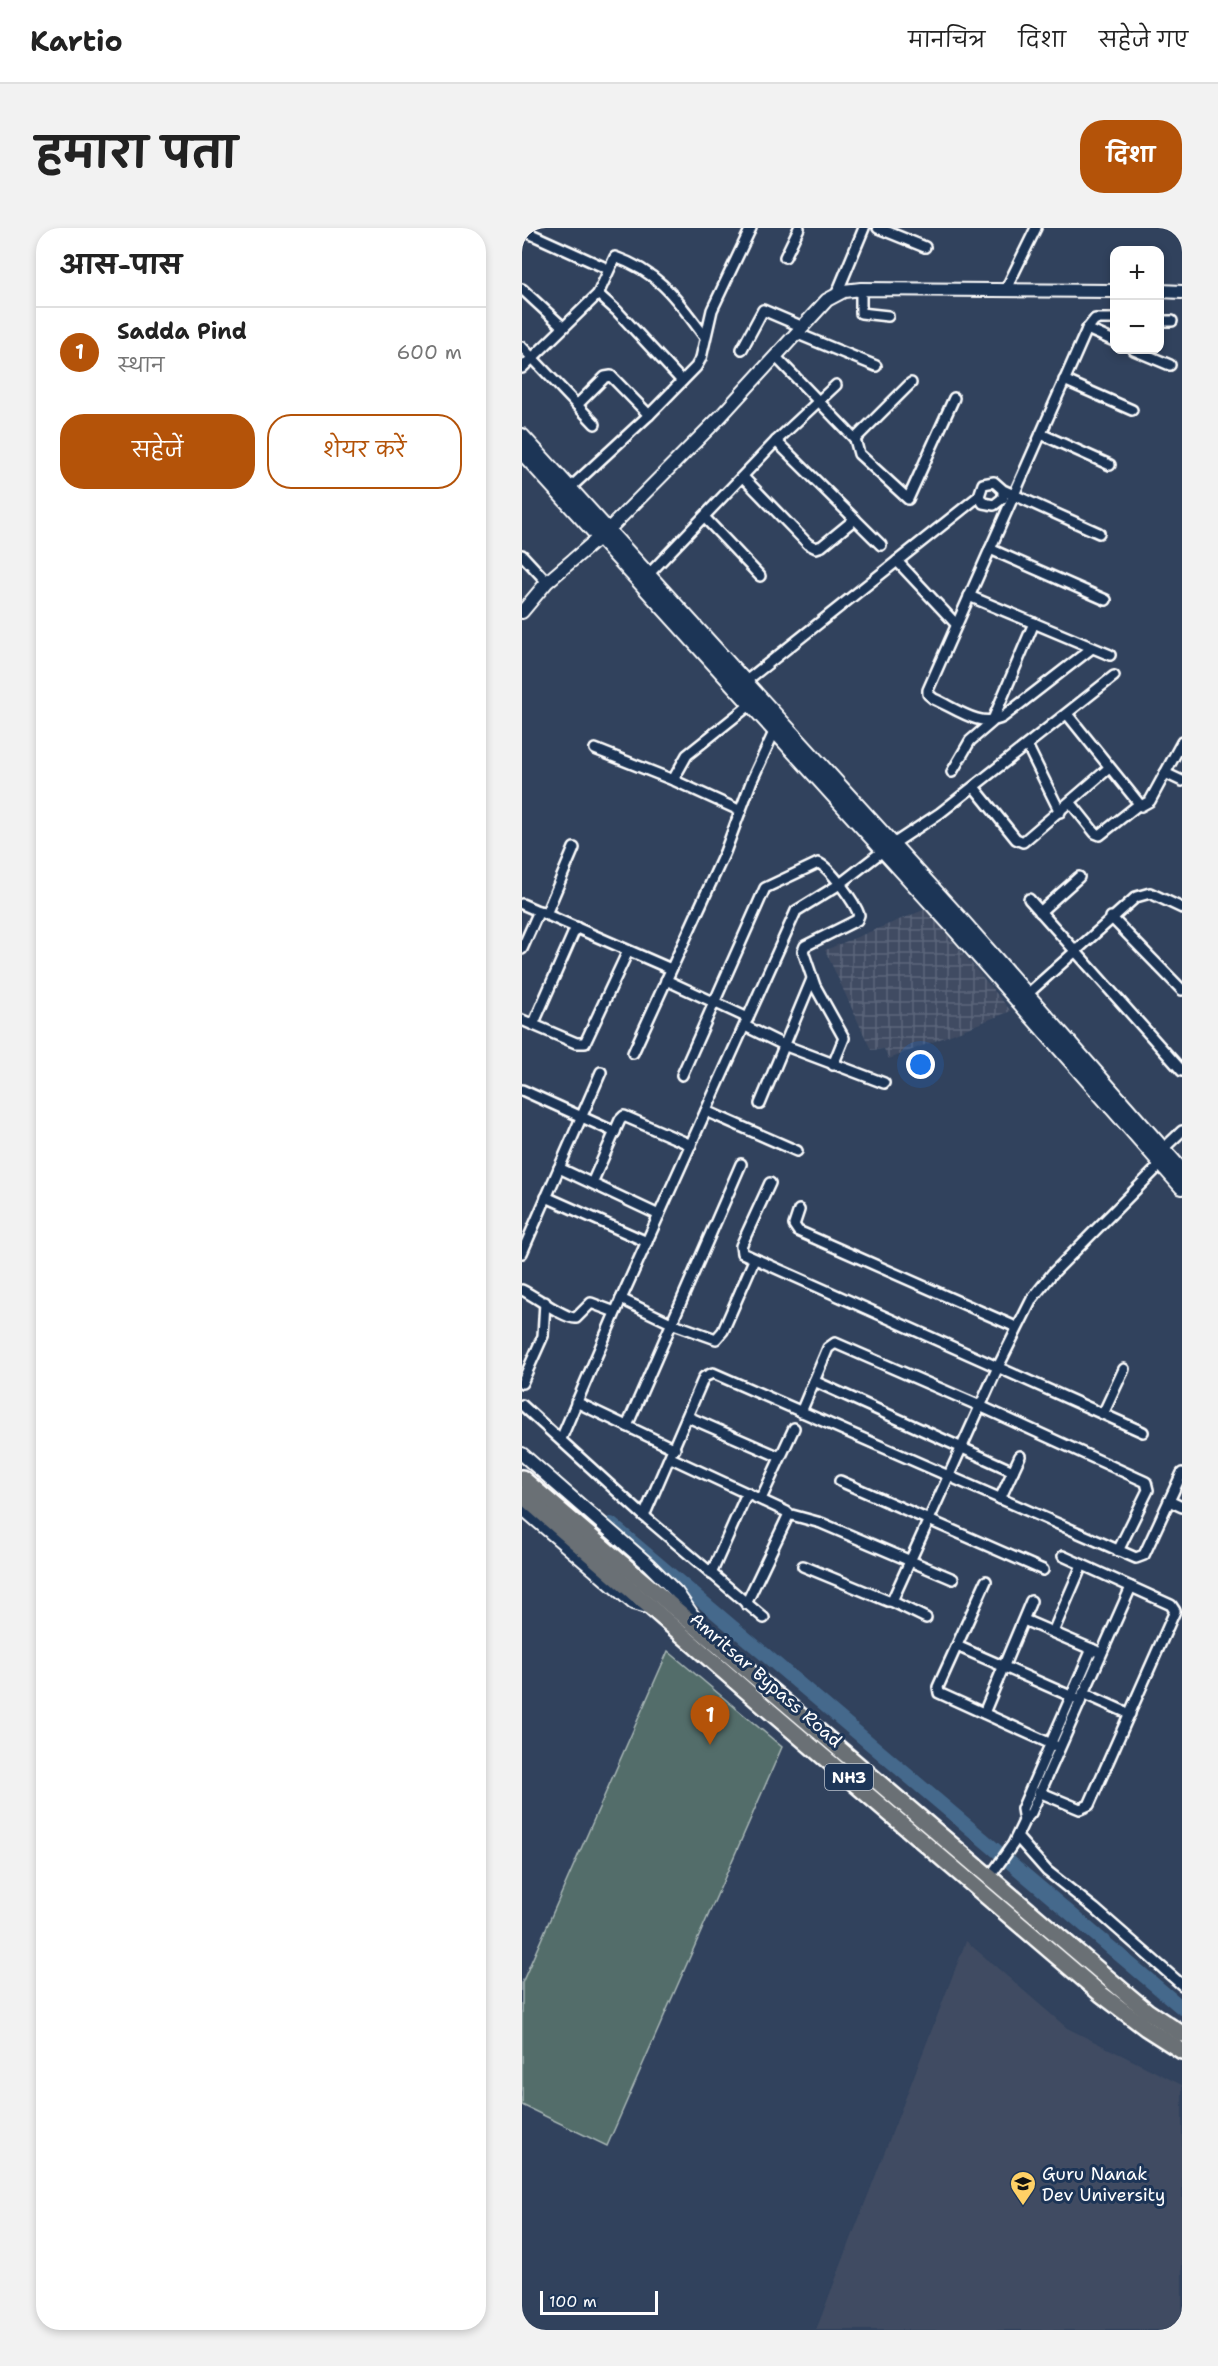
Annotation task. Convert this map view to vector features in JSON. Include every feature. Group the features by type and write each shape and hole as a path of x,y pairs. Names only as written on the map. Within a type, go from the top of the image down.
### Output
{"highway":[{"name":"Amritsar Bypass Road","path":"522,1478 708,1637 992,1873 1147,2011 1182,2034"},
{"name":"Amritsar Bypass Road","path":"522,1495 1101,1994 1146,2028 1182,2051"}],"main road":[{"path":"522,436 570,488 604,533 1164,1157 1182,1171"},
{"path":"522,452 648,574 741,685 751,704 888,848"},
{"path":"1164,1157 1182,1187"}],"street":[{"path":"570,488 649,415 698,363 712,310 751,228"},
{"path":"785,257 799,228"},
{"path":"837,293 864,228"},
{"path":"878,228 925,246"},
{"path":"1006,290 1036,228"},
{"path":"522,230 608,269"},
{"path":"522,368 598,294 608,269 616,257 653,275 669,290 705,337"},
{"path":"522,289 563,327"},
{"path":"861,289 861,313 888,316"},
{"path":"522,612 547,582 604,533 719,418 827,300 837,293 861,289 1110,291"},
{"path":"1164,291 1182,292"},
{"path":"598,294 617,311 682,381"},
{"path":"742,349 764,310 800,331 876,366"},
{"path":"992,722 979,720 934,699 928,694 928,690 1087,329 1093,320 1110,319"},
{"path":"1164,321 1172,321"},
{"path":"1087,329 1110,339"},
{"path":"522,347 595,424"},
{"path":"1144,354 1170,365"},
{"path":"776,357 855,439 859,454 908,499 954,398"},
{"path":"577,405 605,377 611,376 649,415"},
{"path":"1064,380 1132,410"},
{"path":"855,439 911,383"},
{"path":"648,574 776,441 836,385"},
{"path":"1041,434 1110,465"},
{"path":"776,441 881,545"},
{"path":"742,477 808,544 816,548 822,546 855,519"},
{"path":"1003,490 1003,498 994,505 983,503 979,496 980,488 986,482 998,483 1003,490 1099,533"},
{"path":"741,685 979,496"},
{"path":"704,517 760,576"},
{"path":"990,549 1107,600"},
{"path":"522,555 547,582"},
{"path":"897,561 956,624"},
{"path":"969,596 1110,655"},
{"path":"992,722 1034,623"},
{"path":"952,772 970,741 1092,648"},
{"path":"561,1439 615,1312 747,1022 793,914 802,906 840,884 940,813 1114,676"},
{"path":"673,780 687,755 751,704"},
{"path":"1067,714 1138,805"},
{"path":"633,1053 775,730"},
{"path":"1071,803 1095,833 1100,835 1138,805 1144,805 1150,801 1182,742"},
{"path":"1027,745 1060,812"},
{"path":"595,749 673,780 741,811"},
{"path":"974,787 1020,842 1026,841 1109,768"},
{"path":"1165,773 1182,781"},
{"path":"522,949 574,848"},
{"path":"682,1075 765,888 818,863 840,884 859,912 859,918 806,946 803,954 812,979 844,1038 833,1065"},
{"path":"1040,912 1079,877"},
{"path":"1022,998 1129,901 1150,893 1182,908"},
{"path":"1029,899 1182,1071"},
{"path":"522,904 671,969"},
{"path":"1111,917 1182,990"},
{"path":"533,1025 576,927"},
{"path":"522,1020 576,1043 585,1043 628,951"},
{"path":"760,1104 812,979"},
{"path":"666,980 714,1002 786,1046 884,1083"},
{"path":"522,1253 601,1072"},
{"path":"522,1090 615,1131"},
{"path":"706,1111 797,1151"},
{"path":"592,1184 624,1116 691,1145"},
{"path":"891,1601 1017,1327 1043,1284 1164,1157 1182,1131"},
{"path":"627,1426 741,1164"},
{"path":"559,1168 659,1215"},
{"path":"770,1183 740,1249 742,1253 1143,1432"},
{"path":"546,1197 647,1242"},
{"path":"800,1210 794,1226 798,1231 1017,1327"},
{"path":"621,1299 671,1323 712,1339 718,1338 754,1260"},
{"path":"522,1290 573,1319 591,1303 615,1312"},
{"path":"522,1383 544,1332 545,1302"},
{"path":"801,1412 828,1348 835,1343 980,1406 1146,1482 1148,1490 1118,1551"},
{"path":"1103,1414 1124,1369"},
{"path":"644,1516 673,1454 704,1377 713,1373 1136,1558 1144,1555 1182,1473"},
{"path":"814,1381 1013,1471"},
{"path":"576,1402 627,1426 673,1454 788,1514 821,1523 953,1579"},
{"path":"522,1405 644,1516 764,1618"},
{"path":"688,1417 780,1457"},
{"path":"761,1499 794,1428"},
{"path":"522,1454 648,1564 677,1593 708,1637"},
{"path":"1000,1500 1020,1456"},
{"path":"840,1481 1043,1570"},
{"path":"711,1574 747,1493"},
{"path":"1169,1501 1182,1507"},
{"path":"522,1508 633,1603 652,1608"},
{"path":"746,1604 788,1514"},
{"path":"1039,1792 1080,1809 1086,1807 1175,1611 1171,1605 1063,1556"},
{"path":"1053,1632 1082,1565"},
{"path":"803,1566 891,1601 926,1618"},
{"path":"986,1581 938,1687 939,1693 1054,1745"},
{"path":"1024,1821 1022,1809 1078,1696 1097,1651 1131,1587"},
{"path":"984,1713 1031,1601"},
{"path":"1024,1620 1097,1651"},
{"path":"957,1646 1004,1667 1130,1714"},
{"path":"992,1873 1031,1813 1054,1745"},
{"path":"1015,1840 1041,1866 1095,1909 1182,1985"}],"shaded area":[{"path":"926,909 1011,1011 889,1059 884,1049 871,1050 825,950"},
{"name":"Guru Nanak Dev University","path":"966,1941 1067,2028 1182,2085 1182,2330 816,2330"}],"green space":[{"path":"668,1651 782,1747 607,2146 522,2105 522,1983"}],"waterway":[{"path":"611,1524 1182,2008"}],"place":[{"name":"Sadda Pind","path":"710,1745"},
{"name":"Guru Nanak Dev University","path":"1023,2207"}]}
